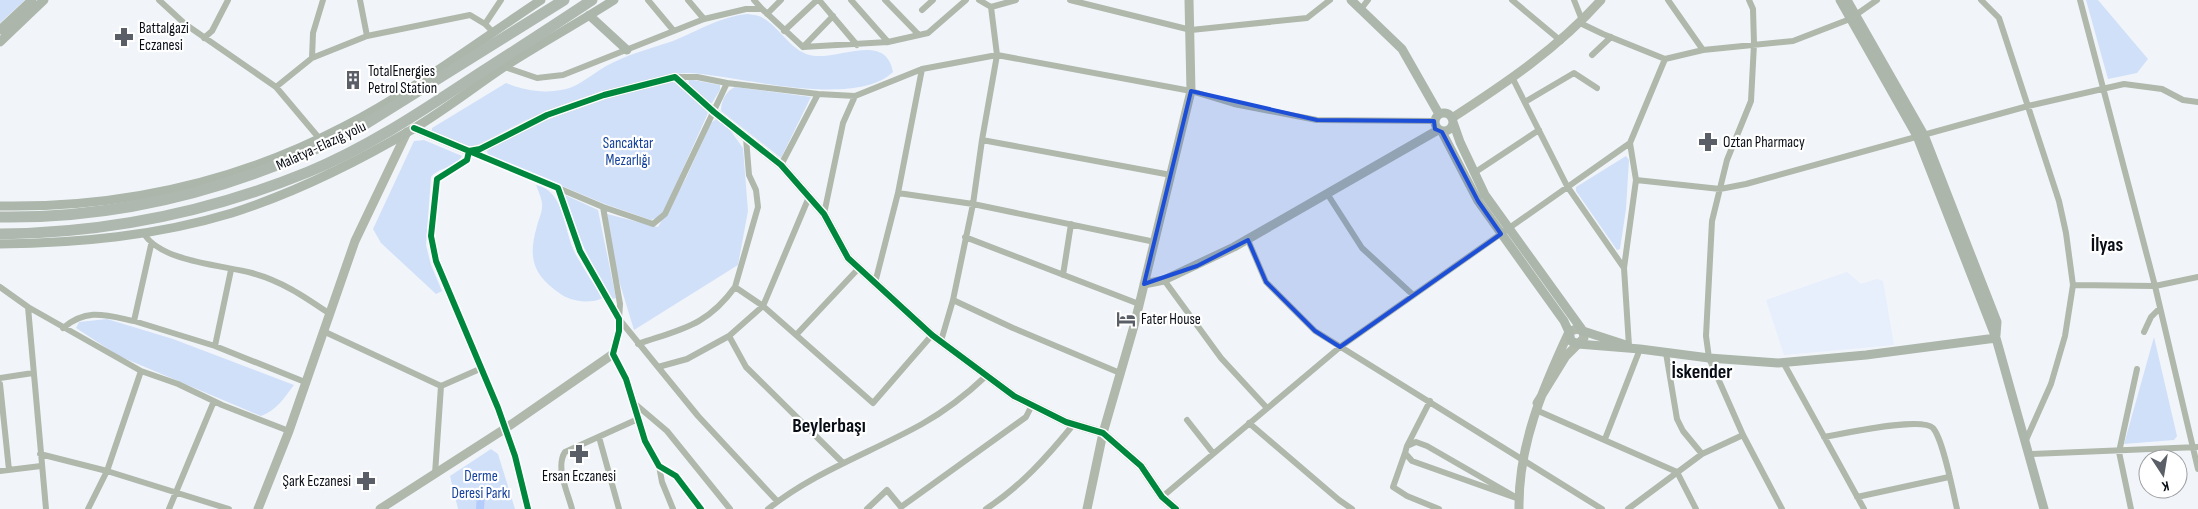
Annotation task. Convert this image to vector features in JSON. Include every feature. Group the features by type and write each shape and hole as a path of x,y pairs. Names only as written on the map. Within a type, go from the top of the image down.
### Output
{"highway":[{"name":"Malatya-Elazığ yolu","path":"0,217 31,218 109,211 202,191 257,174 295,159 362,126 564,0"},
{"name":"Malatya-Elazığ yolu","path":"0,234 47,234 134,223 198,210 310,171 409,119 500,65 592,0"}],"main road":[{"path":"0,30 32,0"},
{"path":"0,42 44,0"},
{"path":"0,206 86,204 167,191 244,169 319,138 371,111 541,0"},
{"path":"1351,0 1402,49 1437,117 1440,131 1478,201 1536,280 1569,332 1571,341 1578,344 1640,349 1709,358 1783,362 1996,338"},
{"path":"1840,0 1853,17 1921,136 1996,338 2044,509"},
{"path":"1847,0 1853,17"},
{"path":"573,12 613,1"},
{"path":"0,244 43,244 144,234 193,224 263,201 329,173 411,130 500,65 613,1"},
{"path":"589,15 627,50"},
{"path":"1437,117 1448,113 1453,120 1484,196 1583,331 1640,349"},
{"path":"1440,131 1450,130 1453,120"}],"street":[{"path":"159,0 185,24 276,87 319,138"},
{"path":"312,58 313,33 323,0"},
{"path":"360,0 367,36"},
{"path":"485,24 500,0"},
{"path":"648,0 673,30"},
{"path":"688,0 704,19"},
{"path":"754,0 764,12 803,47 888,42 928,33 966,0"},
{"path":"500,65 537,78 563,76 704,19 746,9 764,12 781,0"},
{"path":"784,31 818,0 857,45"},
{"path":"851,0 888,42"},
{"path":"884,0 918,35"},
{"path":"922,10 932,0"},
{"path":"979,0 991,7 1016,0"},
{"path":"1070,0 1191,30 1307,18 1330,0"},
{"path":"1087,509 1103,433 1139,304 1192,91 1189,0"},
{"path":"1361,9 1368,0"},
{"path":"1512,0 1561,41"},
{"path":"1574,0 1581,22 1611,37 1665,59 1703,50 1792,41 1853,17 1877,0"},
{"path":"1453,120 1513,79 1561,41 1601,0"},
{"path":"1668,0 1703,50"},
{"path":"1749,0 1753,9 1754,44 1751,100 1727,160 1712,221 1706,336 1709,358 1743,435 1782,509"},
{"path":"1981,0 1999,18 2028,106 2062,212 2073,285 2065,336 2051,384 2026,440"},
{"path":"2080,0 2155,286 2195,447 2198,469"},
{"path":"205,38 212,31 227,1"},
{"path":"941,341 953,300 973,204 997,55 991,7"},
{"path":"276,87 312,58 367,36 470,15 485,24 493,32"},
{"path":"803,47 833,16"},
{"path":"1592,55 1611,37"},
{"path":"469,152 480,149 547,116 596,98 675,78 696,78 818,94 855,96 922,69 997,55 1192,91 1234,104 1317,120 1437,117"},
{"path":"1629,346 1624,268 1636,180 1630,143 1665,59"},
{"path":"876,283 898,193 922,69"},
{"path":"1525,102 1574,73 1597,88"},
{"path":"675,78 714,112 781,165 824,214 844,252 858,268 932,334 1014,396 1074,424 1103,433 1141,466 1162,497 1173,508"},
{"path":"1513,79 1566,186 1624,268"},
{"path":"258,509 289,431 355,241 411,130 603,207 653,224 665,214 727,82"},
{"path":"1636,180 1720,189 1746,184 2028,106 2124,84 2162,89 2182,100 2198,102"},
{"path":"781,165 818,94"},
{"path":"824,214 843,124 855,96"},
{"path":"1474,173 1539,130"},
{"path":"1144,284 1164,280 1248,240 1440,131"},
{"path":"638,344 678,332 694,324 719,308 735,287 758,207 756,190 749,175 746,138"},
{"path":"982,140 1171,175"},
{"path":"1162,497 1340,347 1412,294 1630,143"},
{"path":"469,152 467,160 437,179 432,236 436,260 506,428 528,509"},
{"path":"558,188 580,251 619,319 698,416 777,501"},
{"path":"898,193 973,204 1155,242"},
{"path":"1328,195 1362,248 1412,294"},
{"path":"658,367 687,359 729,336 763,306 809,197"},
{"path":"380,509 506,428 613,354 619,331 620,304 603,207"},
{"path":"1063,275 1072,224"},
{"path":"144,234 151,245 198,263 252,273 287,286 330,314"},
{"path":"965,237 1139,304"},
{"path":"1248,240 1266,282 1315,331 1602,509"},
{"path":"134,321 151,245"},
{"path":"796,335 858,268"},
{"path":"215,346 231,270"},
{"path":"2073,285 2155,286 2198,278"},
{"path":"1164,280 1221,358 1266,408"},
{"path":"0,287 63,328 141,371 178,384 214,401 289,431"},
{"path":"735,287 763,306 873,403 932,334"},
{"path":"953,300 1013,328 1120,373"},
{"path":"28,307 46,509"},
{"path":"2144,332 2151,317 2160,308"},
{"path":"63,328 76,318 86,315 104,315 134,321 215,346 305,382"},
{"path":"1519,509 1523,459 1536,406 1569,332 1576,329 1583,331 1584,338 1566,356 1536,406"},
{"path":"323,330 441,386 482,368"},
{"path":"729,336 746,367 843,463"},
{"path":"1605,439 1640,349"},
{"path":"1666,353 1677,419 1683,431 1702,454"},
{"path":"613,354 626,379 645,441 659,466 662,482 673,509"},
{"path":"1783,362 1864,509"},
{"path":"2130,509 2119,452 2136,369"},
{"path":"88,509 107,471 141,371"},
{"path":"0,378 33,373"},
{"path":"768,509 795,488 923,424 986,376"},
{"path":"0,384 9,470"},
{"path":"435,474 441,386"},
{"path":"169,509 214,401"},
{"path":"1430,401 1406,450 1393,487 1408,496 1439,509"},
{"path":"633,402 666,431 730,509"},
{"path":"867,509 887,490 902,508 1026,417 1032,405"},
{"path":"1536,406 1677,472 1696,509"},
{"path":"572,509 561,467 562,457 565,452 638,419"},
{"path":"1186,420 1214,453"},
{"path":"1248,423 1352,509"},
{"path":"1824,437 1911,423 1927,425 1934,429 1940,444 1957,509"},
{"path":"986,509 1007,495 1039,466 1074,424"},
{"path":"1628,509 1702,454 1743,435"},
{"path":"599,437 619,509"},
{"path":"1406,450 1416,442 1427,446 1519,499"},
{"path":"2030,454 2119,452 2195,447"},
{"path":"1406,450 1412,461 1519,499"},
{"path":"40,454 107,471 228,509"},
{"path":"0,471 41,466"},
{"path":"659,466 676,476 701,509"},
{"path":"1857,497 1949,477"}],"highlighted area":[{"path":"1191,91 1317,120 1434,121 1435,129 1442,132 1478,201 1501,234 1340,347 1315,331 1266,282 1248,240 1197,266 1144,284"}],"shaded area":[{"path":"1847,272 1861,284 1877,279 1883,281 1894,345 1784,355 1766,300"}],"green space":[{"path":"0,0 25,0 0,23"},
{"path":"2086,0 2098,0 2148,59 2137,73 2108,79"},
{"name":"Sancaktar Mezarlığı","path":"748,14 758,16 769,22 793,46 807,54 826,56 873,50 882,53 889,60 893,72 875,83 852,88 825,89 796,88 712,75 679,73 616,88 573,101 531,118 469,148 432,131 432,128 506,83 535,91 566,89 577,85 606,66 627,56 673,41 719,21"},
{"path":"688,79 720,85 720,90 712,103 708,103 690,86"},
{"name":"Sancaktar Mezarlığı","path":"671,81 679,85 708,113 661,216 651,220 605,204 488,155 487,151 490,148 547,120 591,102"},
{"path":"735,87 811,97 781,158 721,111 725,97"},
{"name":"Sancaktar Mezarlığı","path":"716,119 723,122 743,148 748,211 738,265 634,330 616,271 607,214 658,227 686,178 711,123"},
{"path":"424,140 462,156 456,163 438,171 431,177 426,245 431,265 442,291 436,294 381,243 373,229 414,141"},
{"path":"1626,156 1629,160 1626,209 1620,249 1617,250 1576,191 1576,187"},
{"path":"536,185 546,189 553,195 562,214 576,255 603,298 588,302 577,301 562,295 552,288 539,274 533,258 534,238 542,206"},
{"name":"Sancaktar Mezarlığı","path":"563,194 598,210 616,298 612,299 609,296 595,271"},
{"path":"107,319 173,339 294,385 276,407 261,416 119,356 76,328 79,322"},
{"path":"2154,337 2177,436 2174,440 2124,444"},
{"name":"Derme Deresi Parkı","path":"491,449 498,454 515,509 458,509 450,476"}],"waterway":[{"path":"480,509 481,494"}],"cycle path":[{"path":"414,128 469,151 480,149 547,115 604,95 675,77 714,112 781,165 824,214 848,258 932,335 1014,396 1066,422 1103,433 1141,466 1162,497 1176,509"},
{"path":"528,509 515,456 498,408 436,261 431,236 437,179 467,160 469,151 558,188 580,251 619,319 619,331 613,354 626,379 645,441 659,466 676,476 701,509"}],"place":[{"name":"Battalgazi Eczanesi","path":"124,37"},
{"name":"TotalEnergies Petrol Station","path":"353,80"},
{"name":"Oztan Pharmacy","path":"1708,142"},
{"name":"Fater House","path":"1126,319"},
{"name":"Ersan Eczanesi","path":"579,454"},
{"name":"Şark Eczanesi","path":"366,481"}],"district":[{"name":"İlyas","path":"2107,245"},
{"name":"İskender","path":"1702,372"},
{"name":"Beylerbaşı","path":"829,426"}]}
